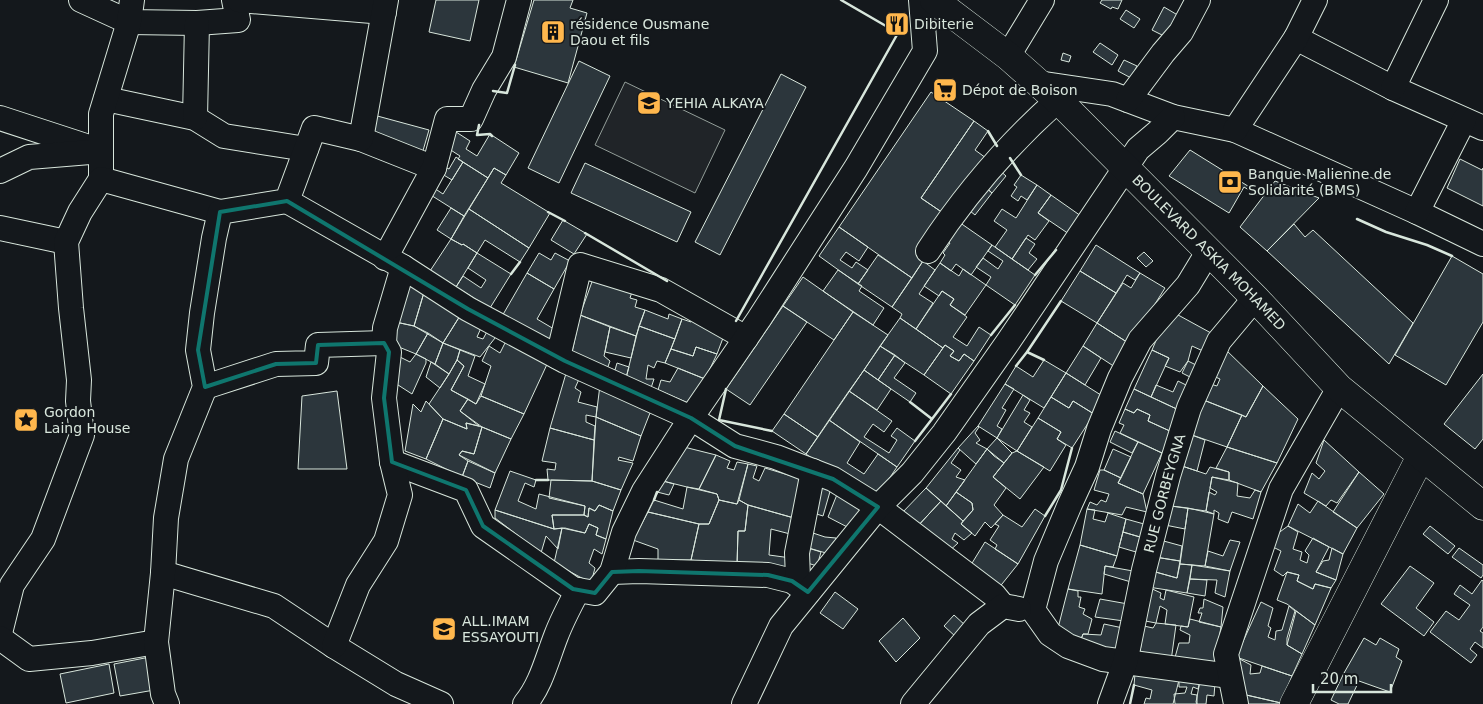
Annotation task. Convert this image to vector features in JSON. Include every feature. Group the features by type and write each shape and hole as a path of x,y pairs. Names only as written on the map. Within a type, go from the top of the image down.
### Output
{"main road":[{"name":"BOULEVARD ASKIA MOHAMED","path":"934,0 1008,56 1048,91 1255,298 1339,388 1483,506"},
{"path":"1294,704 1421,456"}],"street":[{"path":"81,0 197,23 238,20 234,0"},
{"path":"239,0 385,6 361,139"},
{"path":"334,646 358,585 386,541 400,495 392,462 384,398 389,352 384,343 385,328 392,302 394,262 434,168 447,119 471,119 484,90 504,57 519,0"},
{"path":"392,462 466,490 483,526 573,589 595,593 612,572 624,532 644,491 856,168 925,51 921,0"},
{"path":"1008,56 1042,0"},
{"path":"1128,100 1163,52 1181,32 1198,0"},
{"path":"1235,130 1296,38 1315,0"},
{"path":"1393,88 1436,0"},
{"path":"0,633 12,585 43,539 82,434 78,401 80,380 71,308 66,242 80,212 101,179 101,114 131,11"},
{"path":"195,118 197,23"},
{"path":"1296,38 1393,88 1474,124 1417,212"},
{"path":"928,251 952,214 986,172 1030,124 1048,91 1112,94 1173,117 1235,130 1417,212 1483,244"},
{"path":"106,99 195,118 224,136 306,149"},
{"path":"744,704 781,626 878,507 912,473 944,433 1008,342 1138,149 1173,117"},
{"path":"0,118 101,151"},
{"path":"287,201 314,128 361,139 434,168"},
{"path":"0,170 29,157 101,151"},
{"path":"101,179 220,212 287,201 394,262 468,309 558,357 691,418 735,446 776,457 833,479 878,507 994,595 1003,606 1033,610 1050,634 1068,646 1103,659 1230,676"},
{"path":"167,704 163,694 156,642 166,518 176,459 205,387 198,350 202,313 220,212"},
{"path":"0,228 66,242"},
{"path":"1033,610 1046,561 1087,467 1099,429 1120,378 1140,340 1188,285 1208,252"},
{"path":"558,357 580,265 661,290 746,338"},
{"name":"RUE GORBEYGNA","path":"1110,704 1125,663 1144,570 1168,476 1189,408 1219,341 1255,298"},
{"path":"205,387 276,364 316,363 318,345 384,343"},
{"path":"1236,704 1226,654 1281,489 1339,388"},
{"path":"808,592 798,578 797,553 813,471"},
{"path":"612,572 768,574 792,581 808,592"},
{"path":"163,573 274,606 396,684 440,704"},
{"path":"525,704 544,670 568,607 578,590"},
{"path":"913,704 980,624 1003,606"},
{"path":"0,638 29,659 92,653 156,642"}],"highlighted area":[{"path":"287,201 468,309 565,361 691,418 735,446 833,479 878,507 808,592 792,581 768,575 639,571 612,572 595,593 573,589 483,526 466,490 392,462 384,398 389,352 384,343 318,345 316,363 276,364 205,387 198,350 220,212"}],"shaded area":[{"path":"625,82 725,130 695,193 595,145"}],"building":[{"path":"436,0 479,0 470,41 429,32"},
{"name":"résidence Ousmane Daou et fils","path":"534,0 573,0 570,8 587,13 568,83 514,67"},
{"path":"1102,0 1122,0 1118,9 1112,7 1111,9 1100,3"},
{"path":"1164,7 1181,17 1170,39 1152,30"},
{"path":"1126,10 1140,19 1134,28 1120,19"},
{"path":"893,17 905,23 902,31 890,25"},
{"path":"1100,43 1118,55 1112,65 1093,52"},
{"path":"1063,53 1071,56 1069,62 1061,60"},
{"path":"1124,60 1137,66 1131,78 1118,71"},
{"path":"579,61 610,76 559,183 528,168"},
{"path":"781,74 806,87 720,255 695,242"},
{"path":"931,92 974,121 921,198 946,215 918,257 923,261 912,278 839,227"},
{"path":"370,114 429,130 422,154 363,138"},
{"path":"974,121 988,131 975,150 986,158 946,215 921,198"},
{"path":"453,130 470,141 466,149 477,156 490,134 519,153 506,175 494,168 488,178 458,159 460,156 443,145"},
{"path":"1190,150 1259,193 1257,195 1244,187 1229,213 1169,176"},
{"path":"456,157 463,162 452,180 437,171 441,165 449,169"},
{"path":"1460,159 1482,170 1483,168 1483,206 1447,188"},
{"path":"463,162 488,178 464,216 426,192 431,186 443,194"},
{"path":"585,163 691,212 677,242 571,193"},
{"path":"494,168 506,175 501,183 550,213 529,248 469,209"},
{"path":"997,168 1006,176 992,193 983,185"},
{"path":"1021,175 1037,185 1027,200 1021,196 1018,201 1011,196 1017,187 1014,185"},
{"path":"1275,181 1319,198 1267,251 1240,227"},
{"path":"983,185 992,193 975,215 965,207"},
{"path":"1037,185 1051,195 1038,213 1049,221 1035,240 1028,235 1012,259 995,247 1007,230 994,221 1002,209 1016,218"},
{"path":"1051,195 1081,216 1069,234 1038,213"},
{"path":"451,208 464,216 451,239 437,230"},
{"path":"469,209 529,248 520,262 485,240 477,253 451,239"},
{"path":"563,220 587,234 574,254 551,240"},
{"path":"956,220 992,245 971,275 956,264 951,271 940,263 945,255 943,253 950,243 943,239"},
{"path":"1294,224 1305,237 1313,230 1413,323 1389,364 1267,251"},
{"path":"839,227 868,247 859,261 846,252 840,260 852,268 856,262 868,270 858,284 819,256"},
{"path":"1026,238 1035,244 1029,253 1037,259 1028,270 1012,259"},
{"path":"451,239 477,253 456,287 430,271"},
{"path":"992,245 1035,275 1015,305 986,285 991,277 976,267 983,258 998,269 1003,261 988,251"},
{"path":"1096,245 1140,273 1135,280 1127,275 1116,293 1080,271"},
{"path":"1144,252 1153,261 1146,267 1137,258"},
{"path":"477,253 511,274 490,308 456,287 463,276 481,288 486,280 468,268"},
{"path":"539,253 551,260 555,253 570,261 554,289 527,273"},
{"path":"878,255 912,278 892,307 858,284"},
{"path":"1452,256 1483,274 1483,322 1446,385 1395,355"},
{"path":"923,261 935,270 919,294 933,303 916,329 900,318 902,314 892,307"},
{"path":"940,263 959,276 963,269 986,285 965,315 950,305 954,299 942,291 939,296 924,286"},
{"path":"838,270 862,286 859,291 884,308 873,325 823,291"},
{"path":"1080,271 1116,293 1097,323 1061,301"},
{"path":"527,273 554,289 537,319 559,332 550,347 501,318"},
{"path":"1140,273 1165,288 1130,344 1097,323 1123,283 1131,288"},
{"path":"404,277 425,289 414,326 391,321"},
{"path":"803,277 853,312 834,340 783,306"},
{"path":"593,279 632,292 630,298 637,300 635,307 645,310 636,336 580,315"},
{"path":"425,289 463,311 443,343 414,326"},
{"path":"942,291 954,299 950,305 967,317 953,337 967,346 979,327 991,335 974,361 964,354 959,361 950,356 954,351 945,345 943,348 916,329"},
{"path":"783,306 807,322 750,405 726,389"},
{"path":"645,310 668,319 669,314 682,319 675,339 639,326"},
{"path":"1169,310 1211,333 1203,351 1192,346 1188,361 1180,372 1165,366 1169,358 1152,350"},
{"path":"463,311 481,328 477,337 483,339 490,326 499,333 480,357 443,343"},
{"path":"853,312 888,335 818,437 784,414"},
{"path":"580,315 610,327 604,356 610,361 606,372 571,357"},
{"path":"693,318 726,330 717,354 696,347 693,356 671,349 682,319 691,322"},
{"path":"900,318 943,348 924,375 880,346"},
{"path":"391,321 414,326 428,333 416,354 389,343"},
{"path":"1097,323 1130,344 1115,367 1083,346"},
{"path":"639,326 675,339 665,363 657,361 654,368 648,365 646,379 654,379 651,388 626,378"},
{"path":"610,327 636,336 631,358 605,352"},
{"path":"428,333 443,343 435,364 416,354"},
{"path":"508,337 549,360 524,414 481,396 491,366 482,361 489,346 500,353"},
{"path":"443,343 460,350 449,374 435,364"},
{"path":"945,345 954,351 950,356 959,361 964,354 974,361 951,394 924,375"},
{"path":"880,346 895,355 878,380 864,370"},
{"path":"1083,346 1101,358 1085,385 1066,373"},
{"path":"696,347 717,354 705,379 665,363 671,349 693,356"},
{"path":"1223,347 1263,386 1246,417 1201,399 1207,383 1217,386 1220,379 1209,374"},
{"path":"460,350 475,356 468,376 485,384 476,404 451,390 464,366 457,360"},
{"path":"1152,350 1169,358 1151,397 1134,389"},
{"path":"416,354 426,359 426,363 412,394 395,383 398,356 410,362"},
{"path":"895,355 905,363 894,378 916,393 910,402 878,380"},
{"path":"457,360 464,366 451,390 468,399 460,411 479,426 466,423 467,429 443,419 429,404"},
{"path":"1044,360 1066,373 1044,408 1005,384 1016,366 1033,377"},
{"path":"1188,361 1200,367 1194,379 1182,373"},
{"path":"431,362 449,374 440,388 426,377"},
{"path":"617,363 629,367 626,378 608,368 615,370"},
{"path":"678,368 705,379 693,405 658,390 661,380 670,382"},
{"path":"567,370 581,375 575,388 581,392 578,402 597,407 596,417 586,415 586,422 595,426 594,440 550,428"},
{"path":"864,370 891,389 877,410 849,391"},
{"path":"1066,373 1104,397 1094,414 1073,401 1069,408 1051,397"},
{"path":"1483,374 1483,439 1475,449 1444,424"},
{"path":"1178,381 1192,388 1181,411 1151,397 1156,385 1173,392"},
{"path":"1005,384 1014,389 1002,408 1006,410 997,426 1002,429 997,438 978,426"},
{"path":"600,385 650,413 641,436 596,417"},
{"path":"1263,386 1298,419 1277,463 1227,447 1242,415 1246,417"},
{"path":"1134,389 1181,411 1172,432 1148,421 1150,415 1137,409 1134,413 1125,409"},
{"path":"337,391 347,469 298,469 302,396"},
{"path":"849,391 892,421 884,432 873,424 864,437 889,453 897,440 891,436 897,428 915,441 897,467 829,420"},
{"path":"1023,395 1030,400 1024,410 1030,413 1024,422 1032,427 1017,451 997,438"},
{"path":"481,396 524,414 511,439 482,427 460,411 468,399 476,404"},
{"path":"1051,397 1069,408 1073,401 1094,414 1072,448 1057,439 1061,432 1038,418"},
{"path":"1201,399 1242,415 1227,447 1189,434"},
{"path":"426,401 443,419 426,459 405,451 413,404 421,412"},
{"path":"1125,409 1134,413 1137,409 1150,415 1148,421 1172,432 1162,453 1120,433 1124,425 1119,423"},
{"path":"784,414 818,437 806,454 772,431"},
{"path":"596,417 641,436 633,461 619,457 618,460 633,463 621,490 592,481"},
{"path":"1038,418 1061,432 1057,439 1066,445 1050,471 1017,451"},
{"path":"443,419 467,429 466,423 482,427 474,454 462,451 459,455 468,461 462,477 426,459"},
{"path":"829,420 860,442 847,463 864,474 878,454 897,467 874,501 806,454"},
{"path":"978,426 975,433 980,440 976,443 987,449 976,464 958,448"},
{"path":"482,427 511,439 495,473 459,455 462,451 474,454"},
{"path":"550,428 594,440 592,481 548,480 547,469 555,470 556,463 542,461"},
{"path":"1115,431 1138,442 1132,453 1110,442"},
{"path":"1189,434 1205,440 1197,471 1179,465"},
{"path":"997,438 1012,453 1004,463 987,449"},
{"path":"1324,440 1359,472 1337,503 1331,500 1326,506 1304,493 1312,473 1319,479 1325,471 1316,463"},
{"path":"1138,442 1162,453 1143,494 1118,483"},
{"path":"680,446 716,455 699,489 663,481"},
{"path":"1227,447 1277,463 1261,492 1229,480 1229,472 1216,468"},
{"path":"958,448 960,450 951,463 961,470 956,477 965,480 946,506 926,488"},
{"path":"987,449 1004,463 993,477 1006,488 994,505 1003,515 991,528 985,522 975,536 961,524 973,510 972,503 956,492"},
{"path":"1113,449 1131,457 1121,478 1104,470"},
{"path":"1017,451 1044,467 1020,499 993,477 1012,453"},
{"path":"716,455 730,461 727,468 734,470 737,462 748,464 737,504 719,500 717,494 699,489"},
{"path":"468,461 495,473 490,488 462,477"},
{"path":"748,464 757,466 753,478 759,481 765,468 805,480 794,518 748,505 739,500"},
{"path":"1179,465 1206,474 1210,467 1229,472 1229,480 1212,477 1206,511 1171,506"},
{"path":"1100,470 1121,478 1118,483 1143,494 1147,512 1126,507 1122,515 1087,509 1090,502 1097,505 1101,500 1106,502 1109,494 1094,490"},
{"path":"510,471 536,480 534,487 525,483 518,501 536,509 539,494 585,506 584,515 552,515 554,529 495,510"},
{"path":"1359,472 1384,494 1357,528 1333,512"},
{"path":"1212,477 1238,483 1237,496 1250,498 1255,490 1261,492 1253,519 1232,512 1228,523 1218,519 1219,513 1214,510 1214,514 1206,511 1209,492 1215,495 1217,492 1210,488"},
{"path":"551,480 592,481 621,490 613,511 599,505 595,511 589,508 588,517 584,515 585,506 549,498"},
{"path":"663,481 674,484 669,495 657,492"},
{"path":"817,482 831,488 823,516 810,512"},
{"path":"687,487 717,494 719,500 709,524 699,524 648,512 654,500 683,509"},
{"path":"926,488 941,501 916,528 901,514"},
{"path":"838,492 867,508 853,530 828,517"},
{"path":"956,492 972,503 973,510 963,521 946,506"},
{"path":"719,500 737,504 739,500 748,505 745,531 738,531 737,566 691,560 699,524 709,524"},
{"path":"941,501 963,521 961,524 972,533 964,540 955,533 952,539 958,543 946,554 916,528"},
{"path":"1318,501 1357,528 1343,554 1288,526 1298,504 1310,513"},
{"path":"599,505 613,511 606,539 596,535 598,528 589,524 585,533 565,528 554,529 552,515 584,515 588,517 589,508 595,511"},
{"path":"748,505 794,518 794,535 771,529 769,555 791,558 790,573 737,566 738,531 745,531"},
{"path":"1171,506 1188,508 1185,529 1165,525"},
{"path":"1188,508 1214,514 1205,566 1180,564"},
{"path":"1035,509 1045,516 1018,564 995,549 997,545 990,540 999,526 995,524 1003,515 1022,527"},
{"path":"1087,509 1095,510 1093,519 1105,522 1108,513 1126,519 1117,556 1080,545"},
{"path":"495,510 554,529 562,528 558,549 546,536 541,553 495,518"},
{"path":"648,512 699,524 691,560 658,560 658,549 633,540"},
{"path":"1126,519 1144,524 1140,537 1123,532"},
{"path":"589,524 598,528 596,535 606,539 602,554 594,549 589,563 595,568 591,583 554,563 562,528 585,533"},
{"path":"1288,526 1298,532 1293,549 1302,552 1300,560 1307,563 1309,555 1305,551 1313,538 1329,547 1316,572 1336,580 1331,588 1315,584 1313,589 1297,581 1299,575 1287,572 1283,576 1274,570 1281,551 1273,547 1277,534"},
{"path":"1430,526 1455,546 1448,554 1423,534"},
{"path":"807,531 825,537 836,538 833,555 805,547"},
{"path":"1123,532 1140,537 1136,552 1119,547"},
{"path":"1160,540 1182,546 1180,561 1155,557"},
{"path":"1230,540 1240,542 1230,571 1205,566 1208,551 1223,556"},
{"path":"985,542 1018,564 998,589 969,568"},
{"path":"1080,545 1117,556 1113,567 1105,566 1102,594 1068,589"},
{"path":"805,547 821,552 817,566 801,561"},
{"path":"1332,548 1343,554 1336,580 1316,572 1323,561 1329,560"},
{"path":"1459,548 1483,565 1483,575 1481,578 1452,557"},
{"path":"1155,557 1180,561 1177,578 1152,571"},
{"path":"1180,564 1192,565 1187,593 1148,587 1152,571 1177,578"},
{"path":"1192,565 1230,571 1225,597 1215,593 1217,580 1190,579"},
{"path":"1105,566 1133,571 1131,582 1104,574"},
{"path":"1410,566 1434,583 1416,608 1434,622 1424,636 1381,604"},
{"path":"1287,572 1299,575 1297,581 1313,589 1315,584 1331,588 1315,625 1287,604 1277,600"},
{"path":"1190,579 1207,580 1205,596 1187,593"},
{"path":"1482,580 1483,627 1480,631 1483,633 1483,648 1475,642 1470,649 1477,655 1471,663 1430,632 1446,611 1459,620 1470,605 1454,594 1460,585 1472,594"},
{"path":"1148,587 1161,593 1160,598 1164,600 1166,590 1194,597 1188,627 1165,624 1167,610 1160,606 1156,623 1140,620"},
{"path":"1068,589 1078,591 1078,597 1081,597 1079,607 1085,609 1083,614 1092,619 1088,634 1083,634 1080,642 1058,628"},
{"path":"835,592 858,609 843,629 820,613"},
{"path":"1100,599 1128,604 1124,621 1095,617"},
{"path":"1204,599 1223,607 1221,627 1199,622 1202,613 1198,613 1200,608 1203,608"},
{"path":"1261,602 1273,608 1268,626 1271,628 1268,637 1275,640 1276,631 1282,630 1289,606 1295,611 1287,638 1287,645 1302,654 1292,676 1236,657"},
{"path":"1296,611 1315,625 1302,654 1287,645"},
{"path":"954,615 966,626 956,637 944,626"},
{"path":"903,618 920,638 896,662 879,641"},
{"path":"1190,619 1221,627 1214,667 1174,661 1179,643 1189,643 1190,635 1180,630 1181,626 1188,627"},
{"path":"1156,623 1176,625 1171,661 1139,658 1144,626 1153,628"},
{"path":"1104,624 1123,628 1117,654 1080,642 1083,634 1101,635"},
{"path":"1364,638 1376,645 1380,638 1399,649 1396,657 1402,661 1390,692 1359,681 1344,673"},
{"path":"155,656 160,689 120,696 114,664"},
{"path":"1236,657 1251,665 1250,674 1260,673 1262,666 1292,676 1281,703 1242,694"},
{"path":"109,664 114,693 66,703 60,674"},
{"path":"1344,673 1359,681 1348,704 1339,704 1331,700"},
{"path":"1135,674 1179,680 1173,704 1144,704 1146,698 1150,699 1152,690 1134,685"},
{"path":"1179,680 1200,681 1198,689 1193,687 1191,694 1197,695 1197,704 1175,704 1174,694 1185,693 1187,687 1179,687"},
{"path":"1200,681 1215,683 1214,696 1207,695 1206,704 1197,704 1196,702"},
{"path":"1242,694 1281,703 1244,704"}],"wall":[{"path":"736,321 898,33 841,0"},
{"path":"493,91 507,93 515,65"},
{"path":"479,125 477,135 490,134 492,136"},
{"path":"988,131 997,146"},
{"path":"1010,158 1021,175"},
{"path":"548,212 565,221"},
{"path":"1357,219 1386,232 1427,245 1452,256"},
{"path":"585,233 667,281"},
{"path":"1035,275 1056,250"},
{"path":"511,274 520,262"},
{"path":"1044,360 1027,352 1061,301"},
{"path":"991,335 1015,305"},
{"path":"1016,366 1027,352"},
{"path":"726,389 719,420 772,431"},
{"path":"932,419 951,394"},
{"path":"910,402 932,419 915,441"},
{"path":"1045,516 1061,490 1072,448"},
{"path":"536,480 548,480"},
{"path":"654,500 657,492"},
{"path":"1130,704 1134,685"}],"place":[{"name":"Dibiterie","path":"897,24"},
{"name":"résidence Ousmane Daou et fils","path":"553,32"},
{"name":"Dépot de Boison","path":"945,90"},
{"name":"YEHIA ALKAYA","path":"649,103"},
{"name":"Banque Malienne de Solidarité (BMS)","path":"1230,182"},
{"name":"Gordon Laing House","path":"26,420"},
{"name":"ALL.IMAM ESSAYOUTI","path":"444,629"}]}
